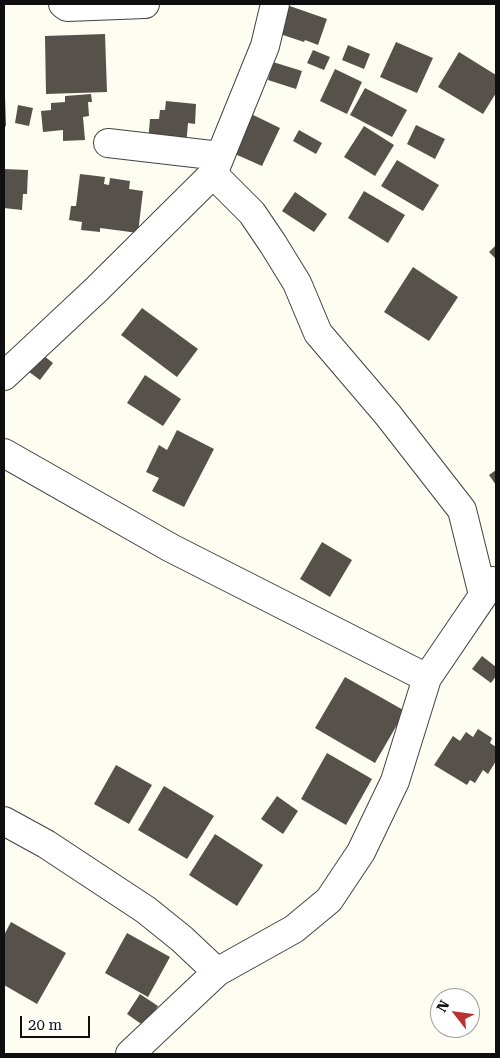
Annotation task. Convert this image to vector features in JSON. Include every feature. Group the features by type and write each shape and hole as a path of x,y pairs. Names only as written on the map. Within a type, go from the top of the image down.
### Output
{"street":[{"path":"64,4 67,8 145,4"},
{"path":"4,376 97,289 217,165 265,46 275,4"},
{"path":"108,143 217,165 252,213 297,283 318,333 388,415 462,510 490,586 427,678 395,781 361,852 329,900 294,929 217,972 130,1054"},
{"path":"4,453 171,548 427,678"},
{"path":"4,822 46,844 146,910 182,939 217,972"}],"building":[{"path":"284,4 327,19 318,45 274,32"},
{"path":"105,34 107,92 46,94 45,36"},
{"path":"396,42 433,58 417,93 380,77"},
{"path":"348,45 370,54 364,69 342,60"},
{"path":"313,50 330,57 324,70 307,63"},
{"path":"459,52 496,75 496,93 483,114 438,87"},
{"path":"273,62 302,71 296,89 268,80"},
{"path":"335,69 362,82 347,114 320,101"},
{"path":"365,88 407,110 392,137 350,115"},
{"path":"91,94 92,102 88,102 89,116 83,117 85,140 63,141 63,130 43,132 41,111 51,110 51,103 65,102 65,96"},
{"path":"4,97 6,126 4,127"},
{"path":"166,101 196,104 195,124 188,123 186,146 148,142 150,119 159,119 160,110 165,110"},
{"path":"18,105 33,108 29,126 15,123"},
{"path":"245,111 280,128 262,166 226,150"},
{"path":"416,125 445,139 435,159 407,144"},
{"path":"364,126 394,145 375,176 344,157"},
{"path":"299,130 322,143 316,154 293,141"},
{"path":"397,160 439,185 423,211 381,186"},
{"path":"4,169 28,170 27,194 23,194 22,210 4,208"},
{"path":"80,174 105,177 104,184 109,185 110,178 130,181 129,189 143,191 138,233 100,228 100,232 81,230 82,222 69,220 71,206 76,206"},
{"path":"364,191 405,215 388,243 348,218"},
{"path":"295,192 327,214 314,232 282,211"},
{"path":"496,245 496,259 489,252"},
{"path":"413,267 458,297 429,341 384,312"},
{"path":"142,308 198,349 177,377 121,335"},
{"path":"39,352 53,363 40,380 25,369"},
{"path":"145,375 181,399 163,426 127,403"},
{"path":"177,430 214,449 184,507 152,491 159,478 146,472 159,445 167,450"},
{"path":"496,470 496,485 489,475"},
{"path":"322,542 352,560 330,597 300,579"},
{"path":"482,656 496,667 496,676 491,683 472,669"},
{"path":"345,677 405,711 375,763 315,728"},
{"path":"478,729 492,738 490,743 496,747 496,761 488,774 483,770 475,783 470,780 467,785 434,765 453,736 460,741 466,732 473,737"},
{"path":"327,753 372,779 346,825 301,799"},
{"path":"116,765 152,785 129,824 94,804"},
{"path":"164,786 214,816 187,859 138,830"},
{"path":"277,796 298,811 283,834 261,819"},
{"path":"215,834 263,865 237,906 189,875"},
{"path":"11,922 66,953 37,1004 4,985 4,935"},
{"path":"127,933 170,957 148,997 105,973"},
{"path":"140,994 158,1006 144,1026 127,1014"}]}
